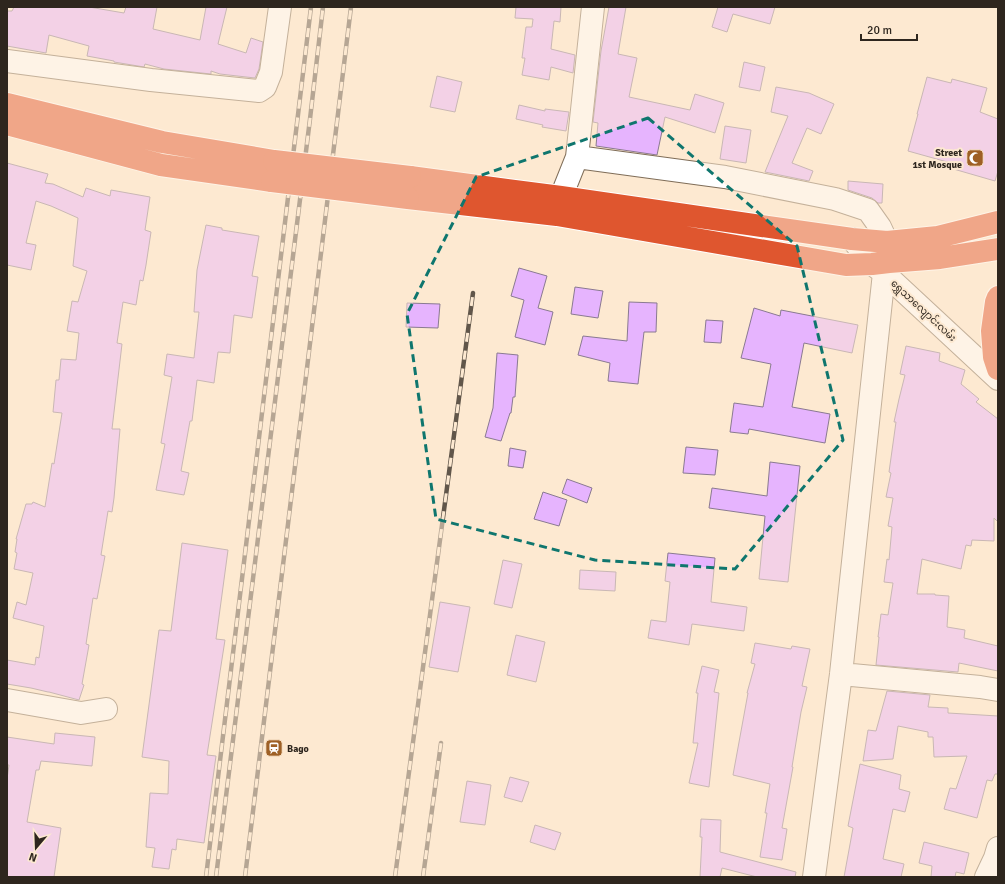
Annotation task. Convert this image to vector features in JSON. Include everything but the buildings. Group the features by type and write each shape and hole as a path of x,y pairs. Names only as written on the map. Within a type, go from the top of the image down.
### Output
{"highway":[{"path":"7,104 273,171"},
{"path":"7,124 161,165 273,171 409,187 562,197 852,239 887,242 938,237 998,222"},
{"path":"409,187 557,215 846,265 884,266 998,249"},
{"path":"998,297 992,331 994,357 998,369"}],"street":[{"path":"7,61 151,80 259,90 265,87 271,72 280,7"},
{"path":"562,197 577,158 593,7"},
{"path":"577,158 725,177 835,198 868,210 880,227 887,242 841,674 814,877"},
{"name":"ရွှေသာလျောင်းလမ်း","path":"852,239 884,266 998,379"},
{"path":"841,674 998,690"},
{"path":"7,700 81,713 106,709"},
{"path":"986,877 998,848"}],"highlighted area":[{"path":"648,118 797,246 843,440 735,569 595,560 436,519 407,314 476,177"}],"railway":[{"path":"206,877 311,7"},
{"path":"216,877 323,7"},
{"path":"245,877 351,7"},
{"path":"395,877 473,293"},
{"path":"423,877 441,743"}],"place":[{"name":"Street 1st Mosque","path":"975,158"},
{"name":"Bago","path":"274,748"}]}
